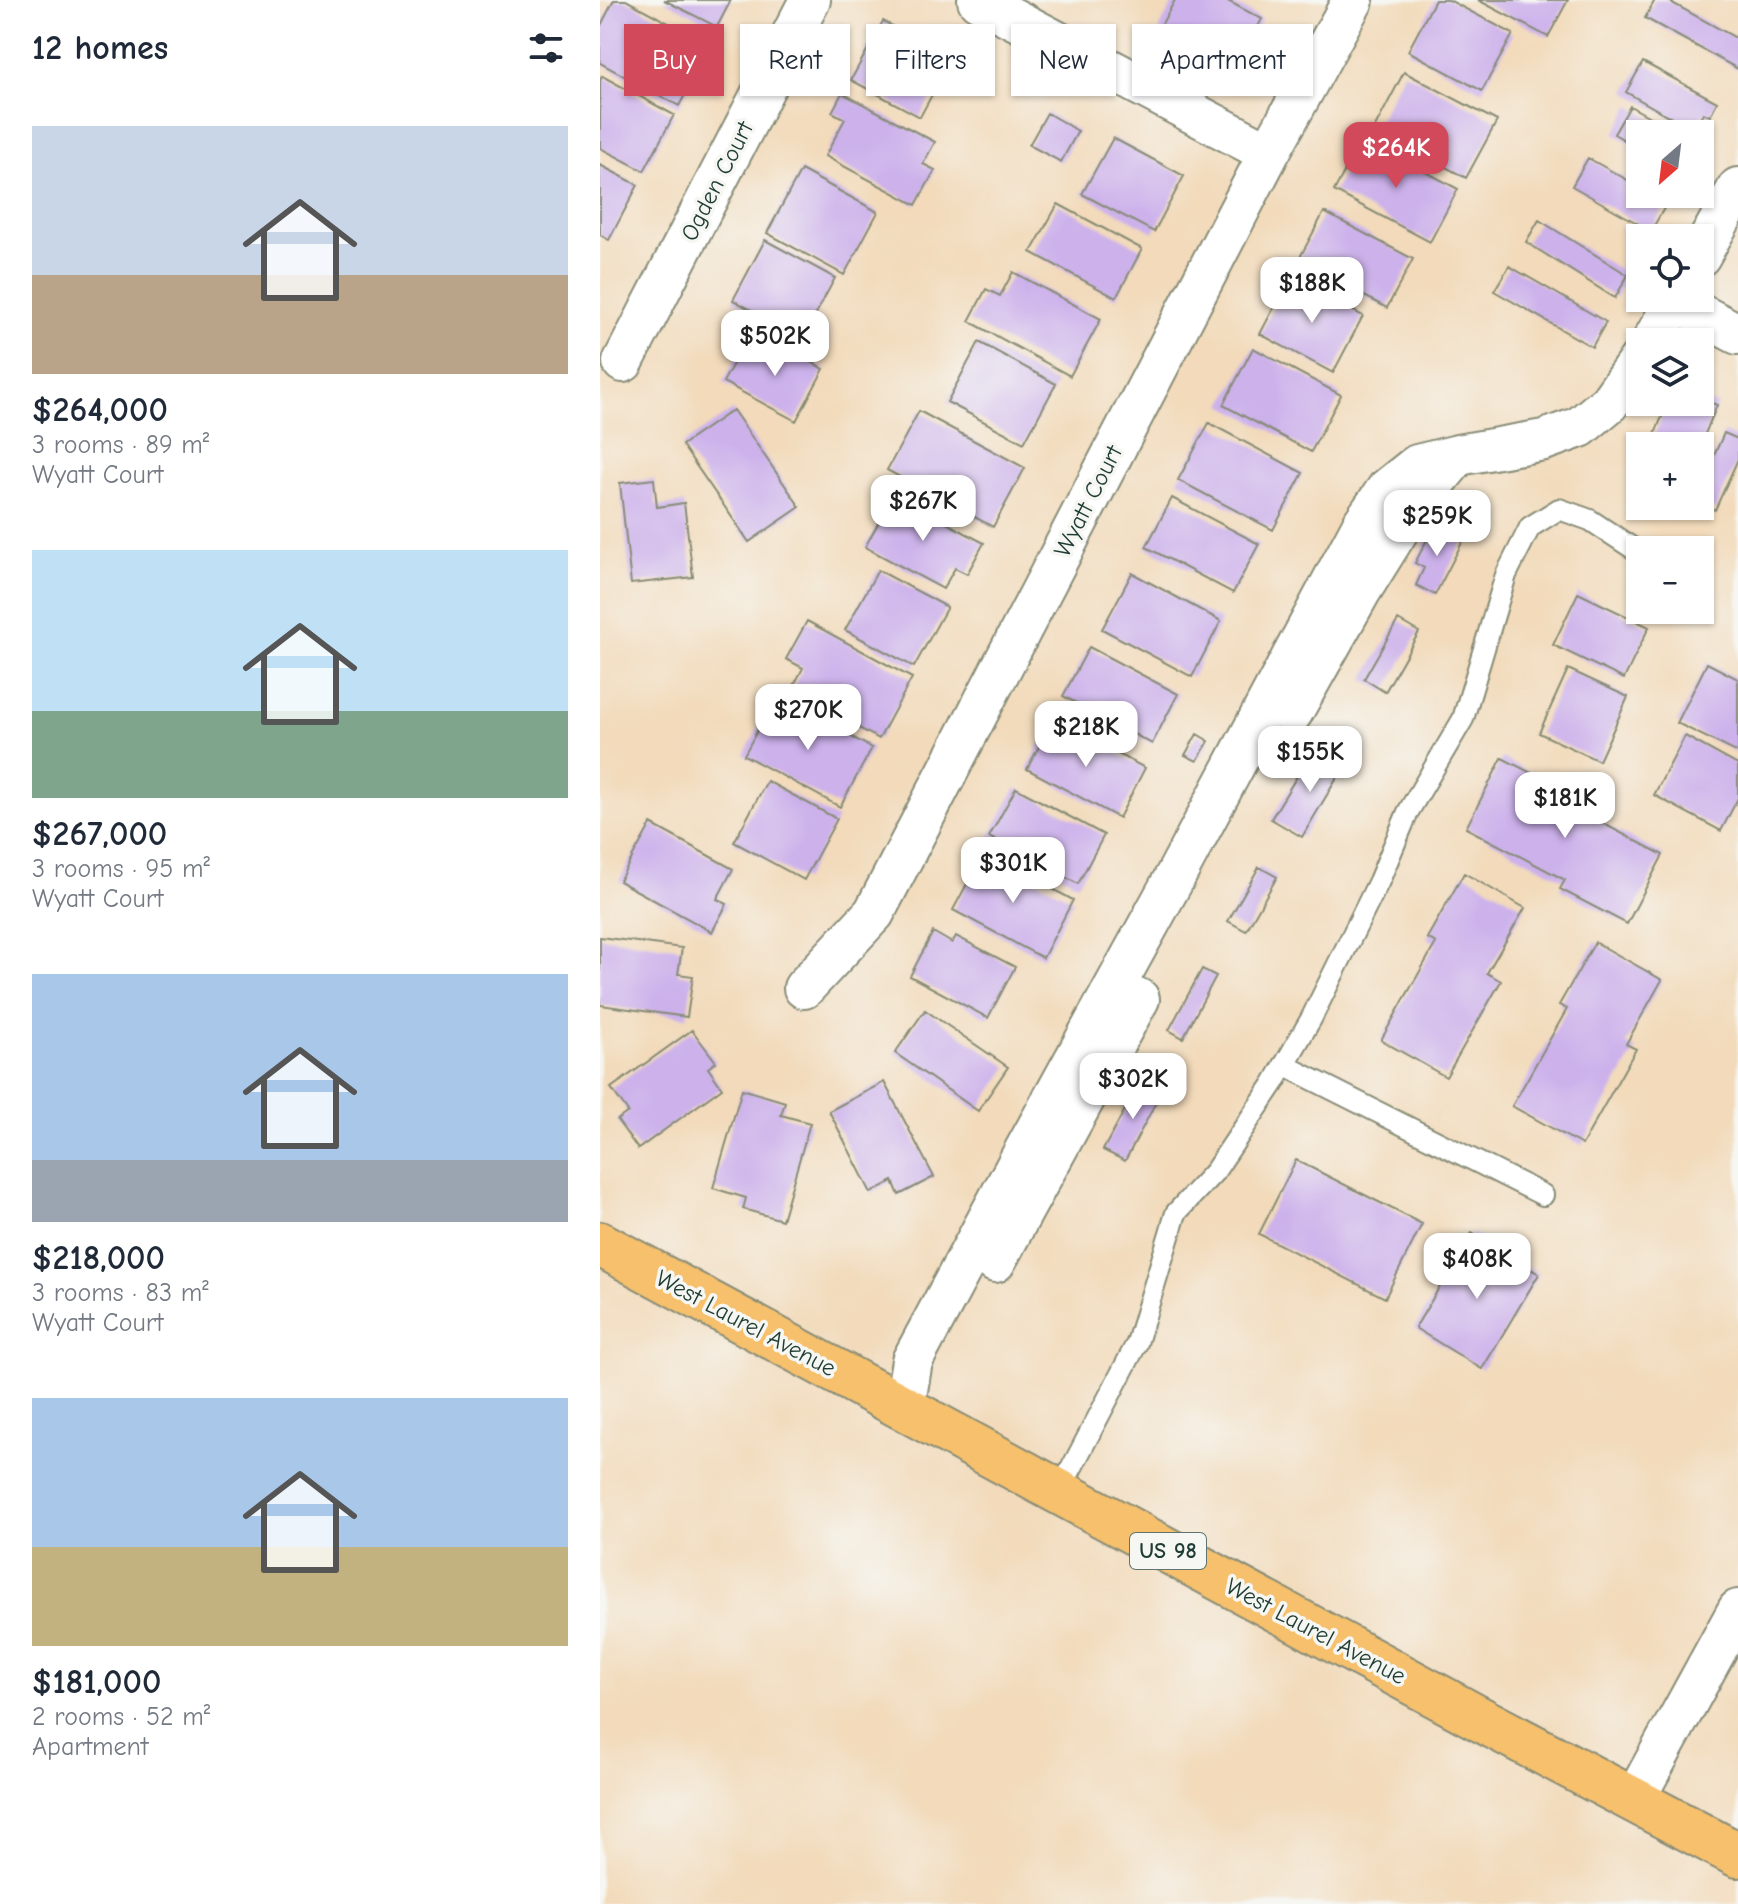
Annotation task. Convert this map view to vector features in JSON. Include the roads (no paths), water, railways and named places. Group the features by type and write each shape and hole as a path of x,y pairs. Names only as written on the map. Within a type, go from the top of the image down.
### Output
{"main road":[{"name":"West Laurel Avenue","path":"600,1244 1738,1855"}],"street":[{"name":"Ogden Court","path":"623,362 810,0"},
{"path":"978,0 1269,153"},
{"name":"Wyatt Court","path":"804,988 874,913 1269,153 1353,0"},
{"path":"1714,231 1738,188"},
{"path":"1699,312 1738,334"},
{"path":"904,1408 912,1361 1364,522 1387,489 1417,465 1544,440 1580,427 1609,403 1626,379"},
{"path":"1634,1800 1738,1610"}],"lane":[{"path":"1059,1492 1137,1343 1176,1213 1215,1171 1311,1019 1379,881 1408,812 1463,719 1506,575 1530,527 1559,509 1590,520 1626,544"},
{"path":"1284,1065 1543,1195"}]}
